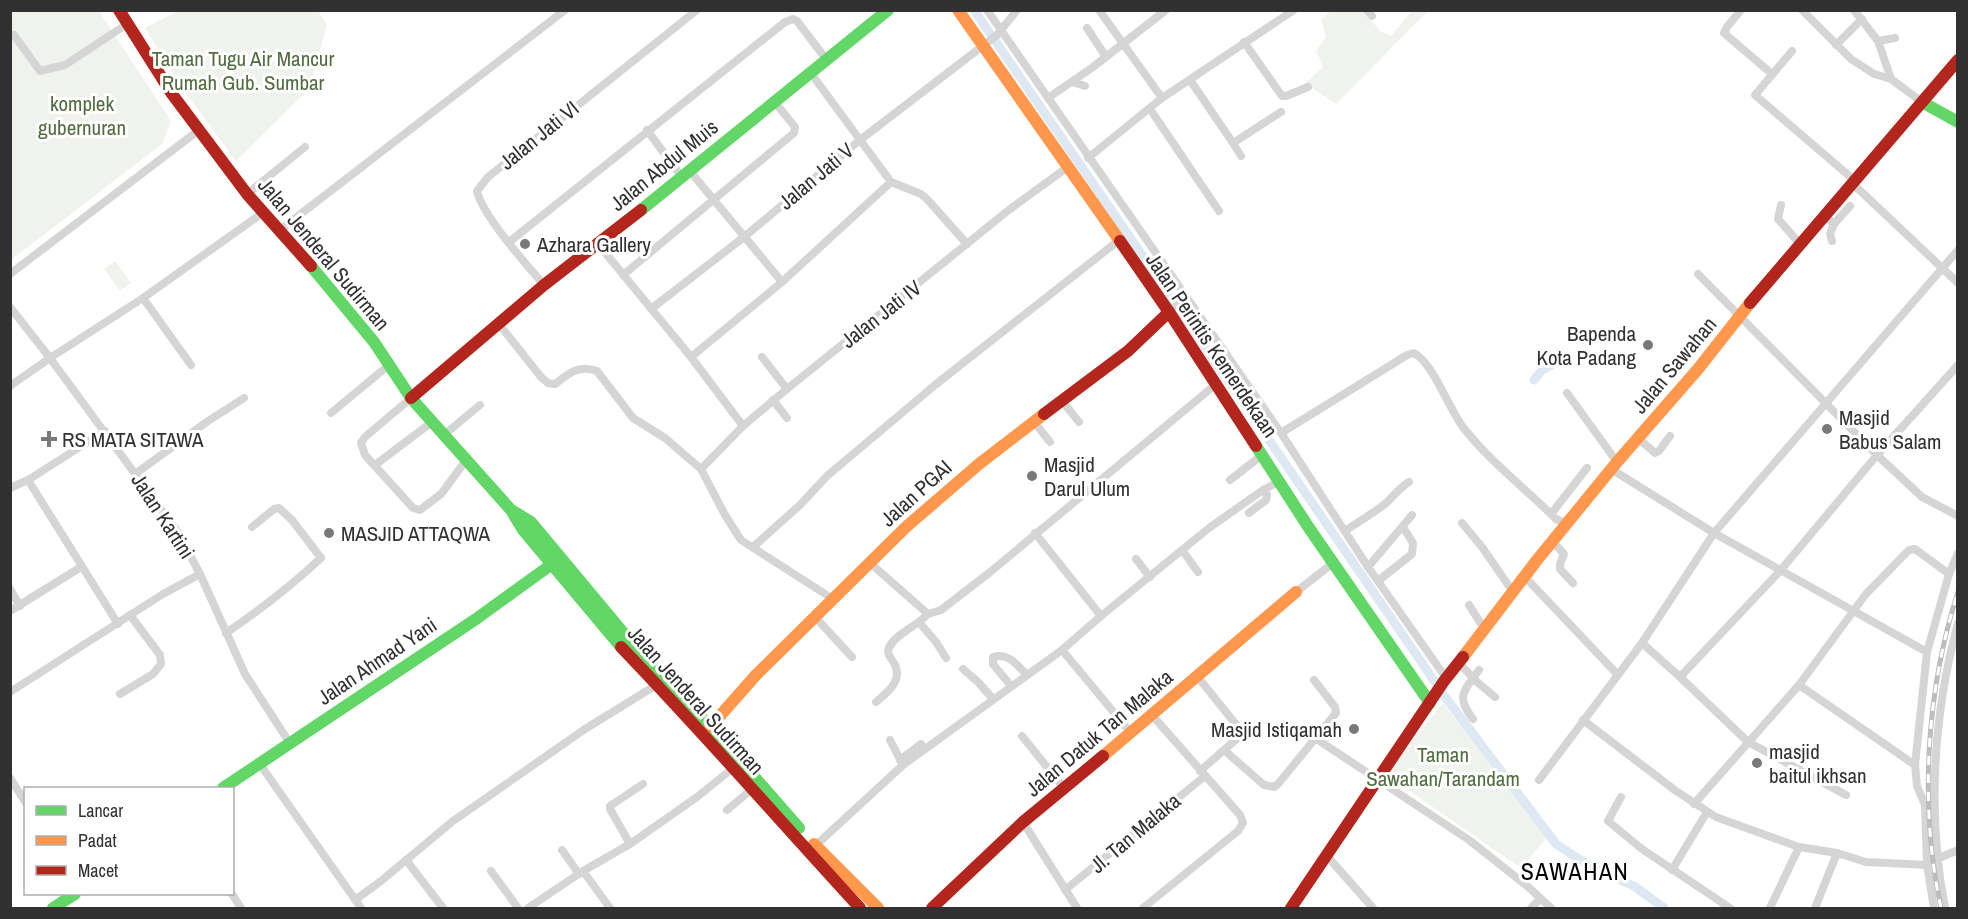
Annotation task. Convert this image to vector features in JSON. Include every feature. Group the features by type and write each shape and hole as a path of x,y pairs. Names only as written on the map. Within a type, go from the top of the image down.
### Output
{"main road":[{"name":"Jalan Abdul Muis","path":"411,398 544,285 888,10"},
{"name":"Jalan Perintis Kemerdekaan","path":"958,10 985,43 1118,241 1180,310 1215,385 1333,563 1431,701"},
{"name":"Jalan Jenderal Sudirman","path":"123,15 172,94 247,194 325,280 374,342 411,398 511,510 523,530 556,561 622,648 658,684 860,909"},
{"name":"Jalan Sawahan","path":"1291,909 1445,679 1552,541 1698,369 1800,244 1829,220 1853,182 1958,60"},
{"path":"1922,102 1958,122"},
{"name":"Jalan PGAI","path":"710,726 756,675 906,527 980,464 1180,310"},
{"path":"556,561 710,726 815,846 878,909"},
{"name":"Jalan Ahmad Yani","path":"226,787 556,561"},
{"name":"Jalan Datuk Tan Malaka","path":"932,909 1023,822 1296,592"},
{"path":"53,909 72,900"}],"street":[{"path":"280,230 565,10"},
{"name":"Jalan Jati VI","path":"544,285 479,200 477,191 488,177 696,10"},
{"path":"987,10 999,32 1048,98 1088,158 1180,310 1281,433 1368,567 1445,679"},
{"name":"Jalan Jati V","path":"651,309 744,237 860,140 999,32 1017,10"},
{"path":"1099,10 1162,98"},
{"path":"1048,98 1106,57 1166,10"},
{"path":"1088,158 1162,98 1294,10"},
{"path":"1741,10 1724,31 1725,35 1772,74"},
{"path":"1802,10 1836,45 1864,68 1891,79 1922,102"},
{"path":"1854,10 1878,40 1891,79"},
{"path":"14,35 40,71 65,65 123,15"},
{"path":"1836,45 1862,19"},
{"path":"509,242 647,130 789,20 797,21 826,59"},
{"path":"1087,28 1106,57"},
{"path":"1878,40 1895,38"},
{"path":"1245,42 1282,96 1308,87"},
{"path":"1792,51 1756,93 1756,96 1853,182 1958,283"},
{"path":"810,72 891,182 927,199 967,244"},
{"path":"1190,80 1241,156"},
{"path":"1072,82 1085,86"},
{"path":"623,275 794,134 795,127 774,101"},
{"path":"1150,109 1220,211"},
{"path":"1233,142 1281,112"},
{"path":"10,273 199,130"},
{"path":"647,130 685,173 714,199 782,282"},
{"path":"247,194 305,147"},
{"name":"Jalan Jati IV","path":"701,469 742,426 773,400 967,244 1068,167"},
{"path":"691,357 782,282 891,182"},
{"path":"1780,206 1778,219 1800,244"},
{"path":"1832,241 1829,220 1850,206"},
{"path":"10,386 143,298 264,212"},
{"path":"753,547 800,505 827,476 926,392 1118,241"},
{"path":"598,244 691,357 742,426"},
{"path":"1539,780 1642,643 1714,533 1958,250"},
{"path":"1698,274 1876,455 1922,497 1958,516"},
{"path":"143,298 190,365"},
{"name":"Jalan Kartini","path":"10,307 105,431 177,531 200,574 245,674 289,742"},
{"path":"500,324 548,383 555,384 570,371 588,368 597,371 633,418 665,438 701,469 736,534 833,599"},
{"path":"1281,433 1367,378 1414,353 1420,357 1461,425 1478,445 1551,514 1567,524"},
{"path":"762,357 787,389"},
{"path":"331,413 389,365"},
{"path":"1680,677 1780,571 1876,455 1958,365"},
{"path":"876,702 890,690 896,679 897,668 888,653 893,642 928,614 941,610 989,573 1215,385"},
{"path":"1567,393 1614,466 1714,533 1927,652"},
{"path":"135,474 244,398"},
{"path":"411,398 365,437 361,443 365,455 414,508 420,510 441,494 467,459"},
{"path":"773,400 787,418"},
{"path":"1063,402 1079,422"},
{"path":"445,434 480,405"},
{"path":"375,465 432,422"},
{"path":"1034,422 1050,442"},
{"path":"10,488 28,480 105,431"},
{"path":"1638,438 1655,453 1670,436"},
{"path":"1230,480 1262,455"},
{"path":"1551,514 1587,468"},
{"path":"28,480 118,624"},
{"path":"902,763 1062,650 1209,528 1263,490 1280,481"},
{"path":"1345,531 1380,508 1409,482"},
{"path":"1249,513 1266,500 1267,495 1263,490"},
{"path":"226,633 278,596 321,558 292,520 279,508 274,509 252,527"},
{"path":"1368,567 1412,515"},
{"path":"1462,523 1513,592"},
{"path":"1378,580 1412,554 1413,543 1403,527"},
{"path":"1035,533 1101,616"},
{"path":"1552,541 1564,554 1560,569 1573,583"},
{"path":"1694,804 1799,685 1866,594 1909,550 1915,549 1949,574"},
{"path":"1182,550 1198,572"},
{"path":"1934,909 1927,865 1925,805 1917,786 1915,765 1927,652 1949,574 1958,553"},
{"path":"1136,559 1150,577"},
{"path":"870,563 928,614"},
{"path":"1296,592 1333,563"},
{"path":"10,611 81,567"},
{"path":"10,692 163,594 200,574"},
{"path":"1525,577 1617,674"},
{"path":"10,589 20,606"},
{"path":"1469,605 1485,630"},
{"path":"120,694 153,675 161,664 160,655 130,615"},
{"path":"815,616 852,657"},
{"path":"919,622 946,658"},
{"path":"1945,909 1938,858 1936,758 1945,677 1958,623"},
{"path":"1642,643 1748,742 1846,795"},
{"path":"1062,650 1131,733"},
{"path":"1011,686 993,664 993,657 1001,655 1007,657 1027,675"},
{"path":"1458,662 1495,697"},
{"path":"963,669 993,699"},
{"path":"1473,719 1462,705 1461,699 1479,670"},
{"name":"Jl. Tan Malaka","path":"1065,890 1203,773 1240,736 1241,730 1197,676"},
{"path":"1224,750 1264,785 1274,787 1278,784 1329,723 1336,710 1314,680"},
{"path":"355,900 453,821 585,729 658,684"},
{"path":"1799,685 1915,765"},
{"path":"1143,909 1243,823 1240,814 1152,715"},
{"path":"1583,720 1707,812 1799,847 1837,853 1866,862 1927,865"},
{"path":"1023,736 1064,788"},
{"path":"1315,738 1468,840 1526,885 1551,909"},
{"path":"890,740 902,763"},
{"path":"815,846 921,744"},
{"path":"259,763 361,909"},
{"path":"528,909 697,797 733,768"},
{"path":"10,778 24,800"},
{"path":"630,843 610,806 643,784"},
{"path":"726,810 751,790"},
{"path":"1621,797 1608,821 1642,849 1730,909"},
{"path":"1672,870 1707,812"},
{"path":"1023,822 1077,909"},
{"path":"1770,909 1799,847"},
{"path":"562,849 610,909"},
{"path":"1938,858 1958,850"},
{"path":"1815,909 1837,853"},
{"path":"1326,856 1373,909"},
{"path":"406,860 443,909"},
{"path":"491,871 518,909"},
{"path":"233,895 241,909"},
{"path":"1531,909 1540,899"}],"green space":[{"name":"Taman Tugu Air Mancur Rumah Gub. Sumbar","path":"180,10 318,11 327,25 309,89 236,161 182,88 145,28"},
{"name":"komplek gubernuran","path":"11,11 99,11 171,121 162,144 11,260"},
{"path":"1331,11 1364,11 1380,31 1391,36 1412,11 1428,11 1336,104 1305,83 1323,67 1316,51 1326,37 1321,19"},
{"path":"115,261 131,283 120,291 104,269"},
{"name":"Taman Sawahan/Tarandam","path":"1443,703 1549,835 1521,868 1385,774"}],"waterway":[{"path":"974,10 1446,698 1556,844 1593,868 1634,886 1664,908"},
{"path":"1534,380 1542,370 1566,357"}],"railway":[{"path":"1941,908 1930,830 1929,749 1939,669 1958,592"}],"traffic: fast":[{"path":"641,210 888,10"},
{"path":"1922,102 1958,122"},
{"path":"311,266 374,342 411,398 511,510 523,530 621,647"},
{"path":"1256,446 1309,528 1430,703"},
{"path":"513,511 531,522 621,630 687,700 799,828"},
{"path":"224,787 476,619 559,559"},
{"path":"53,908 73,895"}],"traffic: slow":[{"path":"958,10 1120,241"},
{"path":"1463,657 1537,560 1617,462 1698,369 1750,303"},
{"path":"710,727 756,675 906,527 979,464 1044,414"},
{"path":"1103,756 1296,592"},
{"path":"814,844 878,908"}],"traffic: jam":[{"path":"119,10 172,94 247,194 311,266"},
{"path":"1750,303 1958,60"},
{"path":"411,398 544,285 641,210"},
{"path":"1120,241 1256,446"},
{"path":"1044,414 1128,351 1169,312"},
{"path":"621,647 860,908"},
{"path":"1291,908 1444,681 1463,657"},
{"path":"932,908 1023,822 1103,756"}],"place":[{"name":"Azhara Gallery","path":"525,244"},
{"name":"Bapenda Kota Padang","path":"1648,345"},
{"name":"Masjid Babus Salam","path":"1827,429"},
{"name":"RS MATA SITAWA","path":"49,439"},
{"name":"Masjid Darul Ulum","path":"1032,476"},
{"name":"MASJID ATTAQWA","path":"329,533"},
{"name":"Masjid Istiqamah","path":"1354,729"},
{"name":"masjid baitul ikhsan","path":"1757,763"}],"district":[{"name":"SAWAHAN","path":"1575,871"}]}
